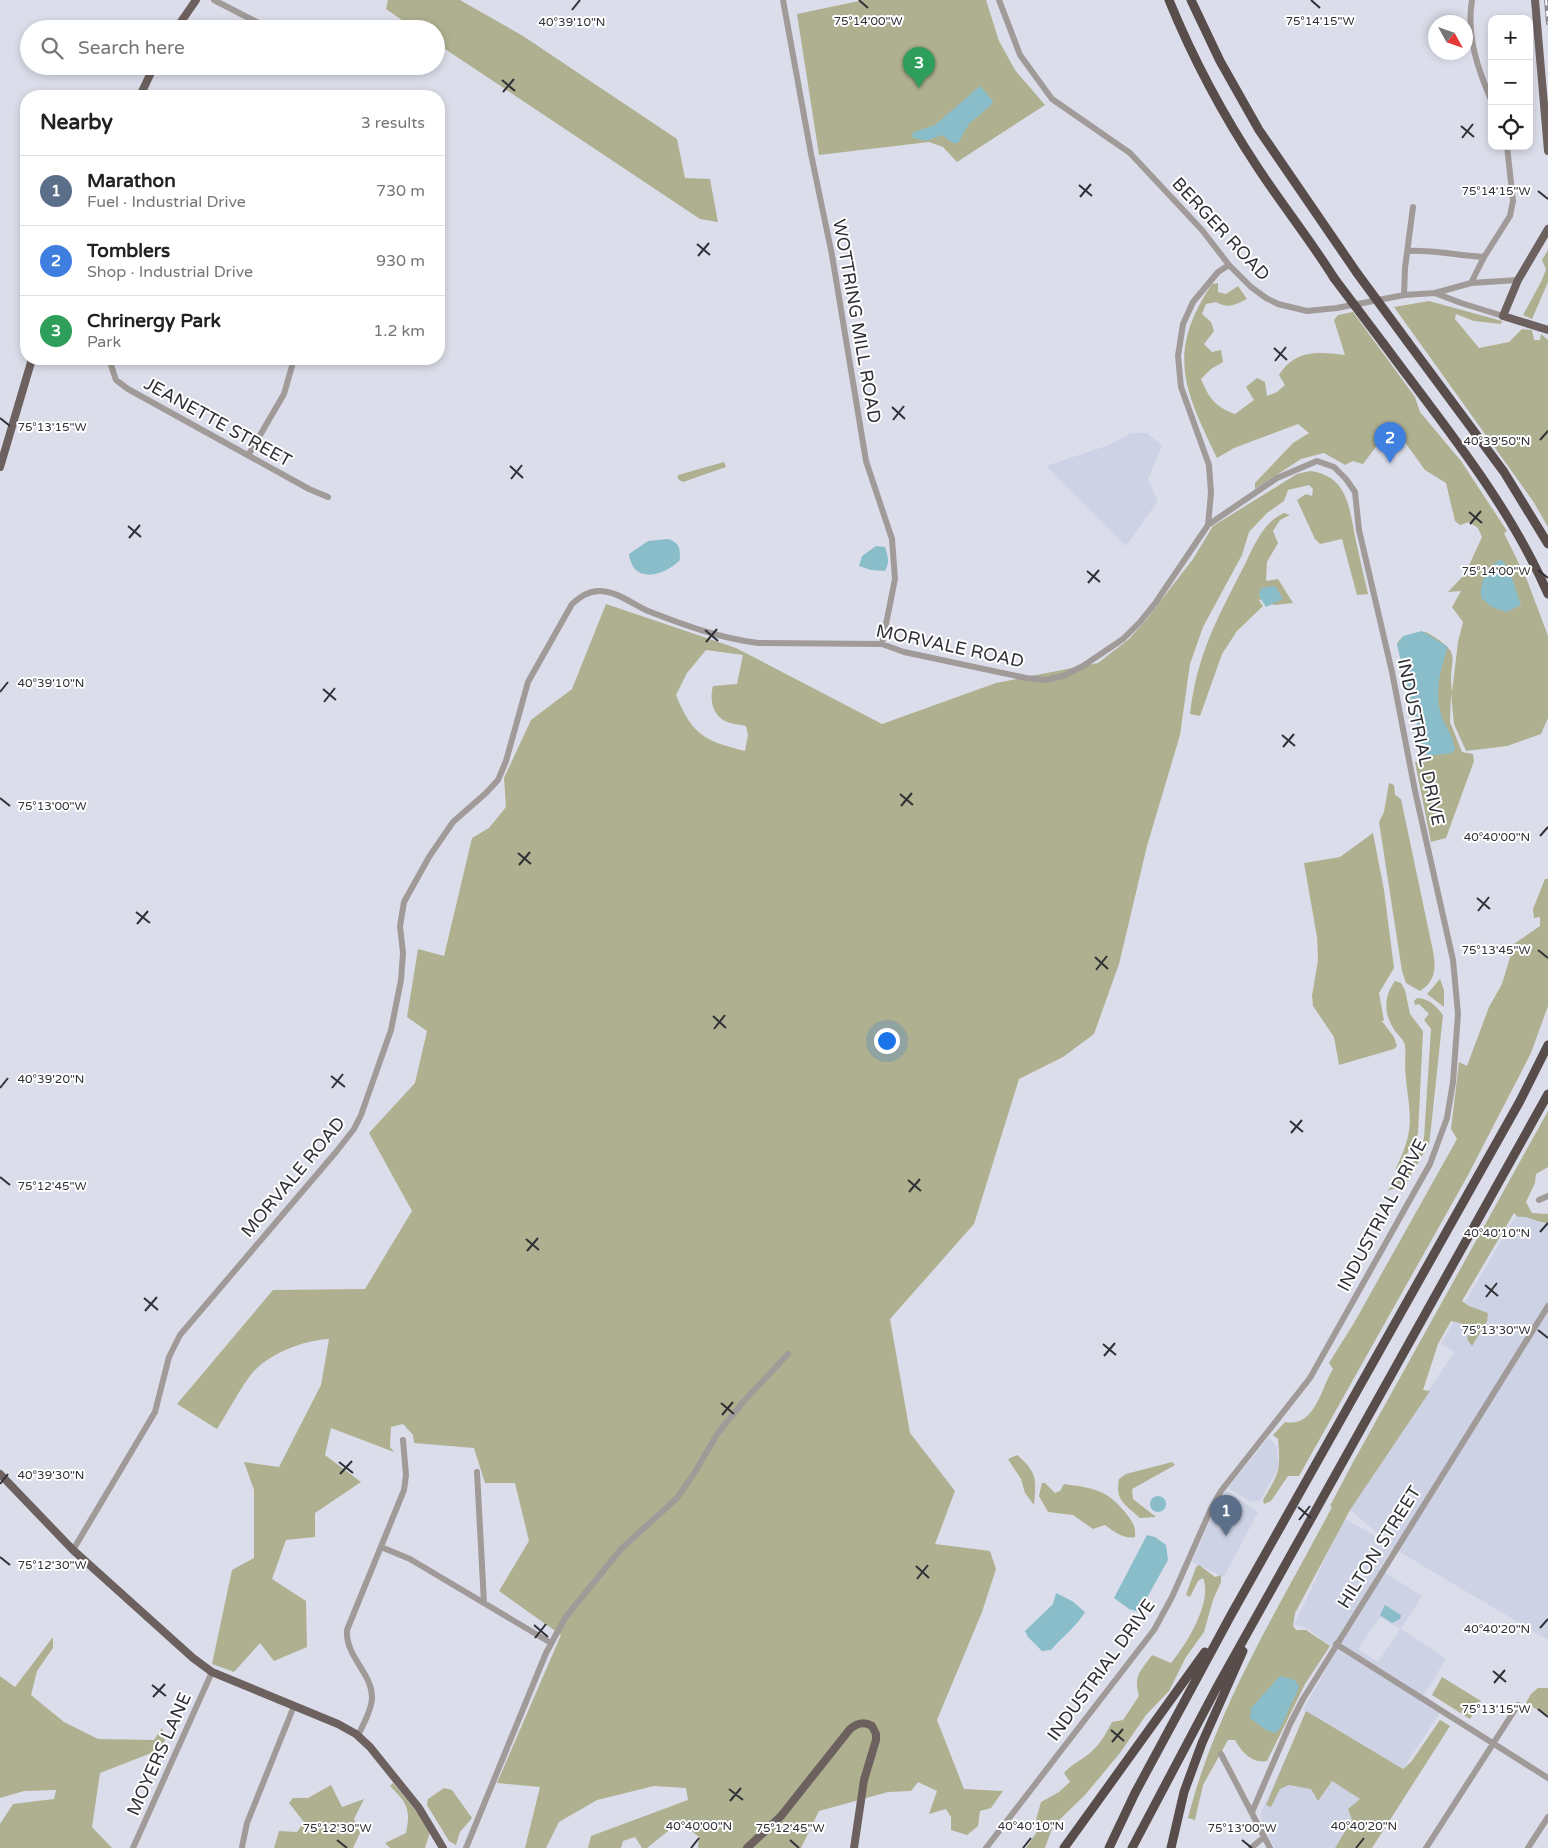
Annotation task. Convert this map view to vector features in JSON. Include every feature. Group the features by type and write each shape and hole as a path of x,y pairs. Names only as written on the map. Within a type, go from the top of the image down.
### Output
{"highway":[{"path":"1169,0 1198,66 1226,117 1269,185 1334,278 1493,494 1521,539 1548,594"},
{"path":"1191,0 1220,61 1259,130 1357,273 1504,472 1548,544"},
{"path":"1109,1848 1135,1793 1231,1615 1520,1101 1548,1044"},
{"path":"1132,1848 1270,1592 1548,1094"},
{"path":"1171,1848 1184,1792 1202,1743 1270,1592"},
{"path":"1064,1848 1176,1695 1231,1615"}],"main road":[{"path":"182,20 196,0"},
{"path":"1535,0 1548,151"},
{"path":"143,90 150,75"},
{"path":"1548,229 1518,280 1503,316 1548,330"},
{"path":"0,467 30,365"},
{"path":"0,1474 73,1550 178,1646 212,1672 346,1728 358,1736 370,1747 416,1805 443,1848"},
{"path":"747,1848 775,1823 850,1729 857,1724 865,1723 874,1728 876,1740 864,1780 854,1848"}],"street":[{"path":"214,0 253,20"},
{"name":"WOTTRING MILL ROAD","path":"783,0 811,154 832,255 866,461 892,539 895,578 882,644"},
{"name":"BERGER ROAD","path":"999,0 1020,55 1046,92 1079,120 1130,153 1202,230 1229,265 1251,287 1266,298 1278,304 1307,311 1337,308 1404,295 1435,293 1503,316"},
{"path":"1472,0 1470,32 1476,64 1488,92"},
{"path":"1471,283 1484,257 1510,216 1512,209 1512,183 1507,150"},
{"path":"1404,295 1405,268 1413,207"},
{"path":"1408,251 1420,250 1432,253 1484,257"},
{"name":"MORVALE ROAD","path":"73,1550 155,1412 169,1357 180,1335 334,1154 356,1125 378,1070 394,1019 403,966 400,926 404,902 429,857 453,822 498,780 506,761 528,682 572,604 587,594 597,591 612,593 639,607 685,626 739,641 758,643 882,644 904,652 1026,678 1046,680 1063,676 1083,666 1123,639 1140,622 1173,579 1208,525 1211,493 1209,465 1181,387 1178,356 1183,324 1192,302 1218,272 1229,265"},
{"path":"1435,293 1471,283 1518,280"},
{"name":"JEANETTE STREET","path":"111,365 116,380 128,389 250,454 309,489 328,497"},
{"path":"250,454 284,394 292,365"},
{"name":"INDUSTRIAL DRIVE","path":"986,1848 1154,1630 1172,1597 1211,1509 1221,1491 1293,1400 1328,1348 1407,1202 1430,1164 1447,1118 1457,1022 1454,969 1414,791 1392,672 1361,540 1355,492 1334,467 1317,461 1277,478 1208,525"},
{"path":"1539,1200 1548,1196"},
{"name":"HILTON STREET","path":"1252,1812 1290,1724 1336,1644 1548,1306"},
{"path":"466,1848 551,1643 569,1613 614,1558 678,1496 695,1473 718,1433 744,1401 788,1354"},
{"path":"358,1736 370,1706 371,1692 365,1676 350,1650 347,1630 406,1483 404,1440"},
{"path":"477,1472 484,1603"},
{"path":"381,1547 406,1557 551,1643"},
{"path":"1336,1644 1548,1778"},
{"name":"MOYERS LANE","path":"133,1848 212,1672"},
{"path":"1426,1848 1518,1705"},
{"path":"242,1847 247,1823 294,1706"},
{"path":"1221,1754 1270,1848"},
{"path":"1528,1848 1548,1818"},
{"path":"1251,1848 1264,1837"}],"shaded area":[{"path":"1131,433 1147,433 1162,446 1148,479 1158,501 1126,546 1046,466 1109,445"},
{"path":"1521,1207 1543,1223 1548,1223 1548,1640 1393,1548 1379,1569 1422,1596 1401,1629 1445,1658 1424,1695 1443,1708 1403,1769 1303,1710 1337,1650 1306,1628 1294,1625 1344,1518 1391,1545 1350,1510 1454,1352 1441,1343","holes":["1380,1617 1400,1629 1378,1662 1358,1649"]},
{"path":"1269,1437 1277,1447 1279,1467 1260,1501 1251,1502 1228,1488"},
{"path":"1226,1490 1258,1512 1224,1577 1192,1562 1216,1507"},
{"path":"1285,1759 1320,1773 1363,1801 1335,1848 1275,1848 1262,1823 1261,1812"}],"green space":[{"path":"388,0 460,0 523,36 677,139 685,178 710,179 718,222 700,219 445,49 445,20 402,20 386,9"},
{"path":"864,0 986,0 999,41 1015,70 1045,105 957,162 943,147 929,142 819,155 797,14"},
{"path":"1548,250 1548,282 1532,319 1523,315 1542,280 1546,269 1542,260"},
{"path":"1218,283 1218,292 1226,294 1238,286 1247,299 1232,305 1216,302 1206,304 1202,314 1211,322 1214,331 1204,344 1212,352 1221,350 1223,362 1211,369 1201,379 1210,397 1218,405 1235,414 1254,400 1246,387 1257,378 1265,382 1267,396 1277,392 1285,385 1279,375 1293,360 1300,356 1317,353 1345,355 1334,320 1338,315 1353,312 1415,397 1420,412 1461,461 1507,531 1504,533 1527,580 1548,636 1548,718 1541,734 1507,746 1466,751 1454,724 1451,693 1450,722 1462,752 1473,754 1474,761 1446,838 1431,842 1415,762 1423,761 1414,707 1397,644 1400,639 1426,632 1447,646 1452,657 1452,692 1458,642 1463,622 1452,607 1461,591 1448,592 1465,574 1482,537 1478,528 1469,522 1460,525 1455,521 1446,483 1425,470 1396,430 1378,444 1363,464 1353,461 1345,465 1324,453 1301,459 1255,489 1255,483 1293,443 1309,433 1298,424 1234,448 1217,458 1196,411 1185,371 1185,351 1189,331 1198,308 1212,284","holes":["1509,565 1513,586 1521,605 1506,612"]},
{"path":"1429,301 1502,321 1501,324 1474,321 1456,314 1455,319 1479,348 1509,342 1522,329 1532,330 1534,340 1540,340 1541,334 1548,340 1548,527 1533,501 1394,307"},
{"path":"724,462 726,467 683,482 678,479 678,475"},
{"path":"1310,471 1323,474 1340,487 1349,506 1368,594 1357,595 1342,539 1320,544 1315,539 1297,500 1306,494 1312,496 1313,489 1309,485 1288,490 1284,501 1267,513 1249,532 1242,555 1203,627 1190,664 1180,735 1147,846 1119,964 1094,1034 1063,1057 1019,1079 974,1224 890,1319 910,1433 955,1491 935,1544 990,1551 996,1569 982,1612 937,1720 964,1789 1003,1791 991,1808 980,1811 978,1826 967,1835 951,1830 951,1817 946,1809 929,1814 937,1791 918,1782 911,1791 888,1792 819,1811 801,1848 698,1848 699,1837 688,1828 673,1827 647,1848 642,1848 635,1837 623,1841 621,1848 588,1848 591,1836 688,1800 686,1788 654,1786 597,1800 559,1822 546,1848 525,1848 540,1787 497,1783 561,1635 499,1591 529,1541 515,1483 485,1483 474,1448 414,1443 413,1435 403,1424 391,1427 390,1447 394,1452 331,1428 325,1455 361,1482 315,1513 315,1537 286,1540 272,1579 306,1601 307,1647 274,1661 260,1643 234,1672 212,1664 232,1570 254,1558 254,1490 244,1462 279,1467 321,1385 329,1339 290,1348 262,1364 246,1382 217,1429 177,1404 273,1290 365,1289 412,1211 369,1133 415,1083 427,1031 407,1017 418,949 444,956 472,838 489,828 506,807 504,778 531,720 572,689 606,604 736,648 882,724 996,683 1098,663 1129,639 1145,621 1193,559 1213,526 1297,474","holes":["706,650 743,655 737,684 713,686 712,703 716,713 724,721 746,726 748,735 745,751 720,744 694,728 676,695 687,673"]},
{"path":"1284,513 1290,515 1280,520 1273,531 1278,543 1267,562 1266,581 1278,579 1293,603 1274,605 1258,599 1263,606 1237,631 1222,654 1200,716 1190,714 1197,674 1216,622 1258,537 1269,523"},
{"path":"1389,783 1394,785 1395,795 1401,799 1434,957 1434,974 1429,983 1420,991 1406,983 1402,971 1379,822 1384,812"},
{"path":"1373,833 1384,890 1394,968 1379,993 1384,1021 1381,1020 1394,1037 1397,1046 1394,1049 1339,1065 1334,1037 1313,1006 1312,996 1318,960 1317,937 1304,863 1340,857"},
{"path":"1545,879 1548,879 1548,1006 1531,1053 1467,1177 1299,1476 1288,1476 1271,1501 1264,1504 1263,1500 1273,1484 1279,1465 1278,1439 1273,1435 1285,1422 1295,1422 1303,1419 1316,1405 1333,1369 1329,1363 1354,1323 1457,1139 1451,1129 1459,1062 1467,1066 1489,1007 1502,984 1514,944 1540,926 1540,917 1534,918 1533,909"},
{"path":"1440,979 1444,990 1444,1007 1427,994"},
{"path":"1395,981 1401,983 1405,990 1410,1014 1423,1031 1418,1134 1400,1166 1402,1170 1397,1173 1396,1168 1407,1140 1410,1118 1405,1067 1405,1045 1391,1025 1386,1006 1388,993"},
{"path":"1417,998 1432,1003 1443,1015 1429,1144 1405,1185 1387,1191 1405,1174 1418,1155 1424,1138 1431,1029 1424,1020 1429,1014 1419,1004 1415,1005 1414,1001"},
{"path":"1548,1111 1548,1167 1536,1174 1535,1183 1526,1202 1532,1213 1548,1214 1548,1223 1518,1217 1514,1213 1462,1301 1469,1306 1488,1313 1487,1321 1472,1346 1467,1339 1469,1331 1460,1323 1451,1321 1438,1344 1423,1390 1430,1391 1350,1510 1295,1613 1293,1626 1296,1630 1306,1630 1330,1646 1305,1684 1267,1761 1252,1759 1240,1748 1235,1740 1228,1740 1203,1785 1195,1820 1188,1818 1200,1777 1215,1737 1251,1659 1332,1507 1330,1506 1351,1466"},
{"path":"1017,1455 1029,1467 1034,1477 1034,1505 1025,1493 1021,1479 1008,1459"},
{"path":"1172,1462 1175,1465 1132,1489 1133,1499 1156,1517 1140,1518 1122,1502 1118,1492 1119,1479 1126,1474"},
{"path":"1042,1483 1045,1483 1055,1493 1060,1491 1064,1484 1091,1489 1105,1494 1118,1504 1130,1518 1134,1527 1135,1537 1123,1536 1105,1525 1093,1529 1073,1515 1048,1512 1039,1496"},
{"path":"1199,1565 1215,1577 1221,1575 1221,1582 1213,1600 1204,1632 1186,1657 1169,1691 1146,1715 1120,1753 1085,1795 1053,1826 1045,1848 1026,1848 1038,1830 1036,1820 1041,1802 1059,1792 1070,1782 1064,1773 1098,1745 1112,1722 1123,1720 1139,1696 1137,1683 1141,1669 1152,1655 1171,1663 1184,1645 1196,1623 1204,1599 1205,1588 1203,1578 1198,1581 1190,1597 1186,1595 1196,1567"},
{"path":"53,1637 53,1648 37,1671 31,1695 64,1722 98,1739 154,1740 162,1728 165,1740 159,1750 100,1773 92,1827 112,1848 0,1848 0,1824 13,1804 54,1799 56,1790 24,1791 0,1798 0,1676 15,1687"},
{"path":"1442,1677 1481,1701 1470,1719 1432,1695"},
{"path":"1538,1688 1548,1688 1548,1716 1526,1703 1531,1694"},
{"path":"1306,1711 1403,1769 1411,1762 1440,1720 1450,1726 1372,1848 1335,1848 1352,1820 1348,1809 1360,1799 1332,1781 1318,1801 1311,1789 1289,1785 1280,1789 1271,1807 1266,1805"},
{"path":"393,1783 422,1818 430,1832 425,1848 390,1848 385,1843 406,1833 408,1818 404,1802 390,1786"},
{"path":"331,1785 342,1807 364,1799 354,1819 360,1833 353,1848 274,1848 279,1831 297,1832 304,1822 289,1803 293,1798 308,1798"},
{"path":"444,1788 452,1790 472,1818 460,1832 456,1845 449,1841 427,1805 428,1799"}],"water":[{"path":"980,86 993,101 992,104 969,124 958,143 953,143 942,135 926,141 913,138 912,133 935,125"},
{"path":"668,539 675,542 678,546 680,560 666,570 650,575 636,570 629,554 648,541"},
{"path":"876,546 885,547 888,565 885,571 871,570 859,566 862,556"},
{"path":"1500,559 1508,568 1521,605 1506,612 1492,607 1481,598 1481,586 1485,576"},
{"path":"1275,586 1283,599 1266,607 1259,596 1261,588"},
{"path":"1422,631 1448,647 1440,674 1438,702 1443,720 1454,745 1455,749 1452,753 1428,756 1424,753 1397,645 1403,636"},
{"path":"1155,1496 1161,1496 1166,1501 1164,1510 1155,1512 1150,1507 1150,1501"},
{"path":"1147,1535 1155,1537 1166,1545 1168,1560 1139,1612 1129,1609 1114,1598"},
{"path":"1056,1593 1072,1601 1085,1612 1051,1650 1042,1651 1028,1637 1025,1631 1053,1604"},
{"path":"1385,1605 1401,1615 1400,1619 1392,1623 1380,1615"},
{"path":"1280,1676 1295,1680 1299,1687 1280,1729 1275,1733 1266,1730 1250,1718 1251,1708"}],"railway":[{"path":"1546,0 1548,23"}],"place":[{"name":"Chrinergy Park","path":"919,88"},
{"name":"Tomblers","path":"1390,463"},
{"name":"Marathon","path":"1226,1536"}]}
